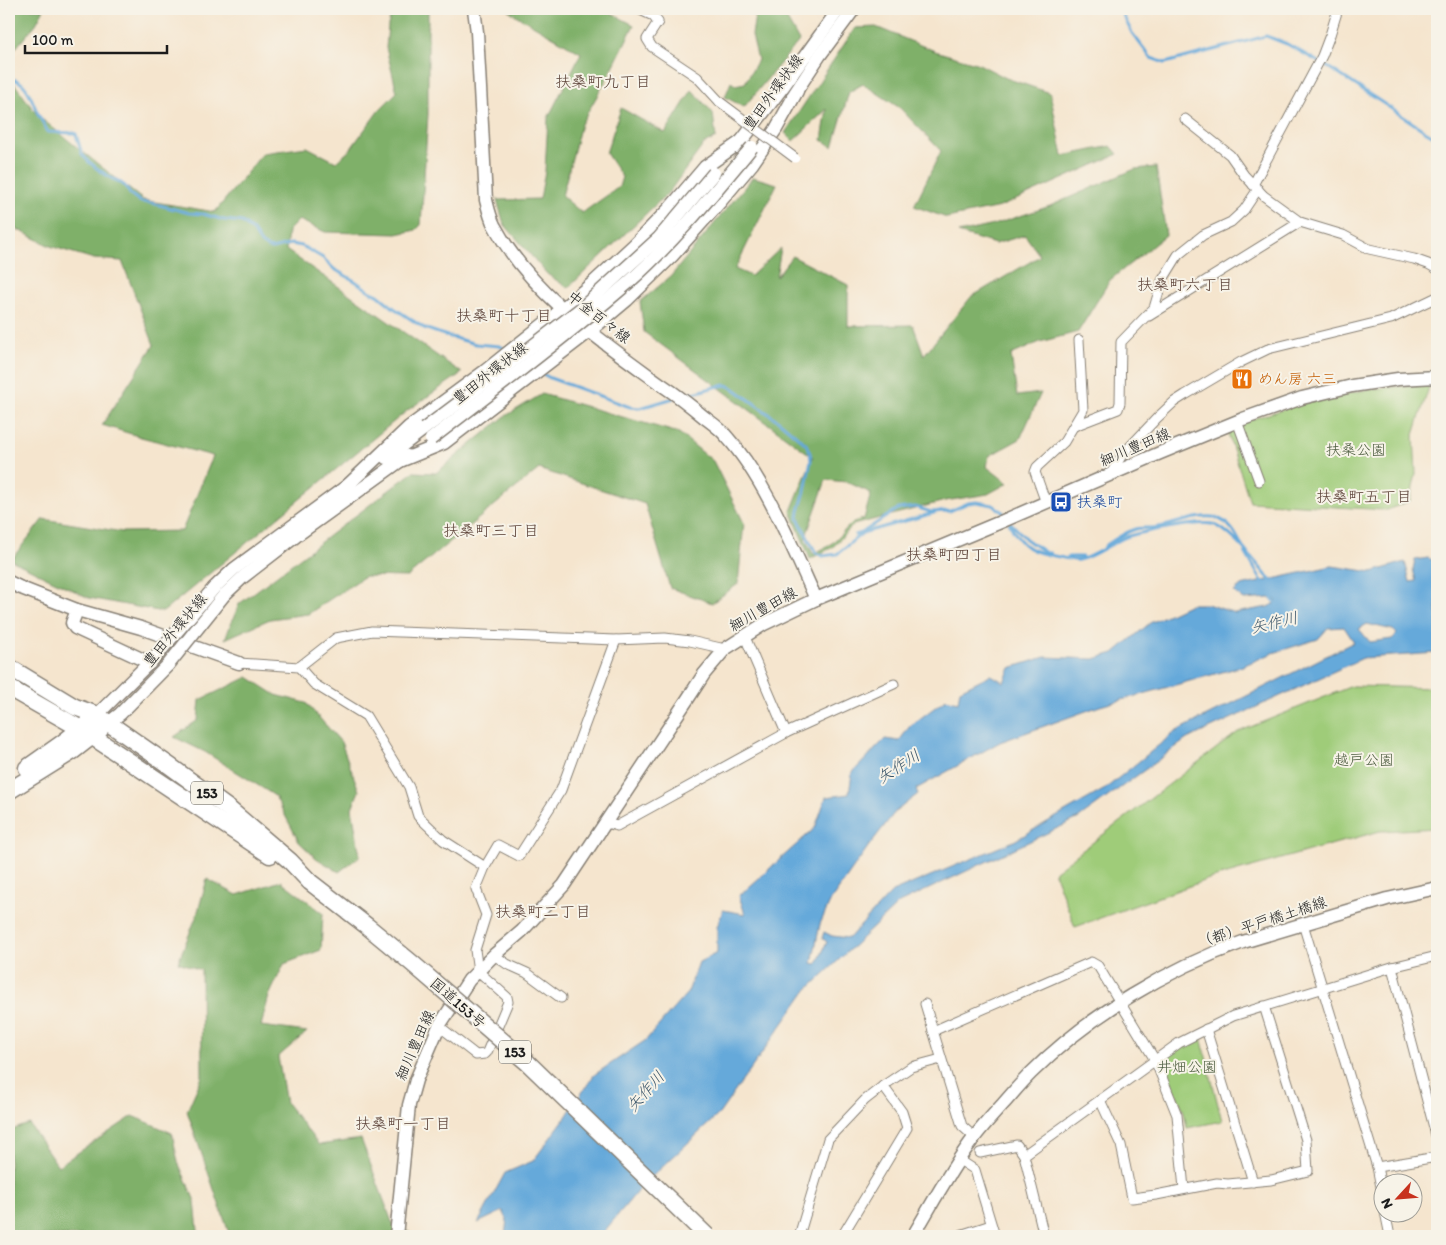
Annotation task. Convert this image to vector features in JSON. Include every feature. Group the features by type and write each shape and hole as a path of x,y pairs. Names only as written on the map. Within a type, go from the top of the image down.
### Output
{"highway":[{"name":"国道153号","path":"9,666 75,707 102,719 229,809 290,861 310,882"},
{"name":"国道153号","path":"9,688 87,733 310,882 405,957 528,1064 707,1236"},
{"path":"9,791 70,753 102,719"},
{"path":"9,779 87,733"}],"street":[{"name":"中金百々線","path":"474,9 477,32 486,200 493,223 510,253 562,309 600,340 678,396 727,436 756,477 776,513 816,598"},
{"path":"638,9 653,16 658,22 647,39 652,48 697,77 720,102 795,158"},
{"name":"豊田外環状線","path":"102,719 120,714 168,665 234,569 346,487 428,434 534,359 629,281 656,256 686,224 747,144 841,14 854,9"},
{"path":"1074,426 1118,409 1120,403 1121,342 1154,308 1162,281 1178,255 1202,235 1231,222 1244,210 1322,56 1338,9"},
{"name":"豊田外環状線","path":"102,719 153,660 219,591 243,577 400,460 468,396 583,307 659,238 714,174 747,144 797,91 820,55 841,14"},
{"path":"400,460 444,443 590,331 627,300 672,256 752,164 776,129 797,91"},
{"path":"1185,119 1230,155 1255,187 1300,222 1343,235 1369,249 1428,264 1437,270"},
{"path":"346,487 409,426 485,371 550,319 634,245 706,167 747,144"},
{"path":"1140,322 1300,222"},
{"path":"1110,475 1122,455 1174,402 1241,362 1268,349 1391,319 1437,297"},
{"path":"1046,503 1035,472 1036,467 1064,442 1083,410 1079,340"},
{"name":"細川豊田線","path":"396,1236 409,1105 416,1080 439,1026 469,980 522,931 564,885 704,674 725,649 764,624 816,598 1006,520 1237,421 1302,398 1352,386 1390,380 1437,377"},
{"path":"1237,421 1259,481"},
{"path":"9,582 77,610 141,628 239,663 298,667 336,638 372,631 616,640 665,638 690,641 725,649"},
{"path":"77,610 72,624 75,628 153,660"},
{"path":"745,637 786,733"},
{"path":"439,1026 476,1055 487,1052 508,1002 507,997 478,971 476,950 486,915 476,889 485,867 498,845 519,856 561,790 616,640"},
{"path":"298,667 314,684 366,716 409,788 418,816 443,840 485,867"},
{"path":"606,823 617,826 786,733 894,684"},
{"name":"（都）平戸橋土橋線","path":"913,1236 958,1159 974,1137 1030,1074 1073,1036 1120,1003 1186,965 1243,942 1387,899 1437,888"},
{"path":"1303,924 1378,1172"},
{"path":"494,955 507,964 527,973 561,998"},
{"path":"1024,1155 1179,1043 1206,1029 1233,1016 1264,1006 1392,967 1437,956"},
{"path":"933,1031 1091,962 1098,966 1155,1060 1177,1115 1184,1189"},
{"path":"1392,967 1437,1139"},
{"path":"925,1004 962,1126 974,1137"},
{"path":"1100,1100 1121,1145 1132,1198 1217,1183 1228,1184 1271,1180 1308,1171 1306,1140 1264,1006"},
{"path":"1206,1029 1253,1182"},
{"path":"799,1236 828,1139 865,1100 883,1086 911,1067 941,1059"},
{"path":"842,1236 907,1128 902,1112 883,1086"},
{"path":"980,1153 1017,1145 1024,1155 1044,1236"},
{"path":"1377,1167 1437,1157"},
{"path":"958,1159 975,1170 995,1236"},
{"path":"1388,1222 1390,1236"},
{"path":"957,1236 991,1225"}],"green space":[{"path":"9,9 44,9 36,24 9,56"},
{"path":"393,9 428,9 428,114 421,225 416,230 397,234 325,232 299,220 288,231 286,250 462,373 408,410 163,612 89,598 11,560 43,519 123,532 182,531 213,456 102,425 154,345 122,261 94,259 50,246 9,225 9,71 11,79 38,116 143,200 215,212 263,153 307,147 336,162 349,151 379,110 397,92 386,48 388,25"},
{"path":"507,9 603,9 634,25 609,75 581,124 562,196 582,213 619,187 622,177 606,153 621,108 665,133 692,90 713,113 716,138 704,144 669,192 568,288 547,274 504,224 497,200 540,199 545,171 548,118 581,53"},
{"path":"756,9 781,9 799,41 744,107 725,97 731,82 735,85 745,83 758,60 752,35"},
{"path":"876,27 935,51 979,64 1006,78 1050,93 1063,156 1111,146 1118,154 1000,207 947,218 914,206 941,151 900,108 863,84 849,92 833,147 822,140 827,109 793,141 785,133 855,28"},
{"path":"1156,167 1166,235 1110,280 1078,332 1040,342 1011,355 1017,396 1041,393 1020,439 989,456 987,467 1008,483 988,494 945,501 853,525 833,547 810,559 791,511 813,457 644,332 640,302 671,276 753,177 777,184 735,269 751,276 781,248 776,277 792,256 848,285 848,326 913,325 924,355 971,297 1040,256 1025,235 995,244 958,233 990,226 1050,206 1135,169","holes":["826,480 847,482 871,493 864,519 853,522 830,545 813,554 805,539"]},
{"name":"扶桑公園","path":"1430,384 1414,435 1416,474 1410,501 1387,510 1250,502 1226,427 1304,403 1369,389"},
{"path":"542,394 679,433 713,461 744,523 738,584 712,603 670,588 645,504 539,469 407,577 365,576 308,614 270,619 225,639 239,604 413,472 436,473 504,417"},
{"path":"248,677 276,695 306,703 341,742 359,791 352,808 360,856 339,872 316,858 299,842 275,796 205,752 174,737 198,720 200,700"},
{"name":"越戸公園","path":"1352,686 1437,688 1437,828 1380,831 1209,879 1075,927 1054,872 1238,732"},
{"path":"207,879 237,895 281,881 323,913 321,950 284,964 269,996 261,1026 307,1032 278,1057 286,1103 319,1145 361,1139 392,1222 415,1236 230,1236 187,1111 202,1077 201,970 178,962 197,915"},
{"name":"井畑公園","path":"1201,1037 1222,1121 1187,1128 1184,1112 1161,1057"},
{"path":"133,1116 172,1133 178,1162 195,1201 198,1231 195,1236 9,1236 9,1131 29,1124 58,1166"}],"water":[{"name":"矢作川","path":"1428,558 1437,562 1437,653 1363,658 1187,739 1079,818 899,903 805,992 719,1114 641,1187 602,1236 505,1236 507,1219 503,1211 478,1223 505,1173 533,1161 594,1075 646,1040 688,992 699,962 717,953 717,927 723,910 745,914 739,896 815,828 826,797 849,794 852,773 885,739 899,741 910,726 946,699 958,702 960,690 990,675 1004,682 1010,668 1045,657 1094,659 1114,653 1150,623 1190,604 1207,604 1235,613 1268,607 1277,602 1275,599 1270,598 1244,600 1234,592 1241,586 1332,566 1372,572 1405,562 1410,582 1416,581 1413,569 1415,560","holes":["1367,624 1393,630 1397,634 1392,639 1370,642 1359,629","1344,627 1354,642 1175,732 1105,789 1014,841 892,892 849,938 832,936 824,932 822,938 827,942 817,964 812,963 820,924 831,900 895,812 918,794 916,789 1000,742 1100,706 1240,667 1273,653 1318,639 1328,628"]}],"waterway":[{"path":"1120,9 1132,33 1151,58 1165,63 1266,36 1287,44 1331,69 1437,138"},
{"path":"9,79 20,82 25,86 48,132 76,134 82,154 88,161 125,186 130,194 141,202 224,220 242,222 268,248 272,249 291,244 302,246 323,258 334,269 378,295 424,328 476,344 500,346 507,350"},
{"path":"541,373 630,407 640,408 674,398"},
{"path":"683,396 726,385 780,422 806,444 811,460 798,518 816,553 823,556 837,554 866,530 898,509 915,507 931,512 950,511 968,503 977,502 993,505 1002,511 1006,517"},
{"path":"855,535 934,513"},
{"path":"1105,546 1136,529 1156,528 1204,517 1222,520 1235,533 1242,546"},
{"path":"1010,522 1026,539 1046,553 1050,553"},
{"path":"1009,523 1019,539 1029,548 1071,560 1089,557 1121,539 1133,535 1183,525 1212,524 1228,533 1272,582"},
{"path":"1245,552 1263,583"},
{"path":"1068,557 1082,557"},
{"name":"矢作川","path":"1270,595 1278,606"}],"place":[{"name":"めん房 六三","path":"1242,379"},
{"name":"扶桑町","path":"1061,502"}],"district":[{"name":"扶桑町九丁目","path":"603,81"},
{"name":"扶桑町六丁目","path":"1185,284"},
{"name":"扶桑町十丁目","path":"504,315"},
{"name":"扶桑町五丁目","path":"1364,496"},
{"name":"扶桑町三丁目","path":"491,530"},
{"name":"扶桑町四丁目","path":"954,554"},
{"name":"扶桑町二丁目","path":"543,911"},
{"name":"扶桑町一丁目","path":"403,1123"}]}
